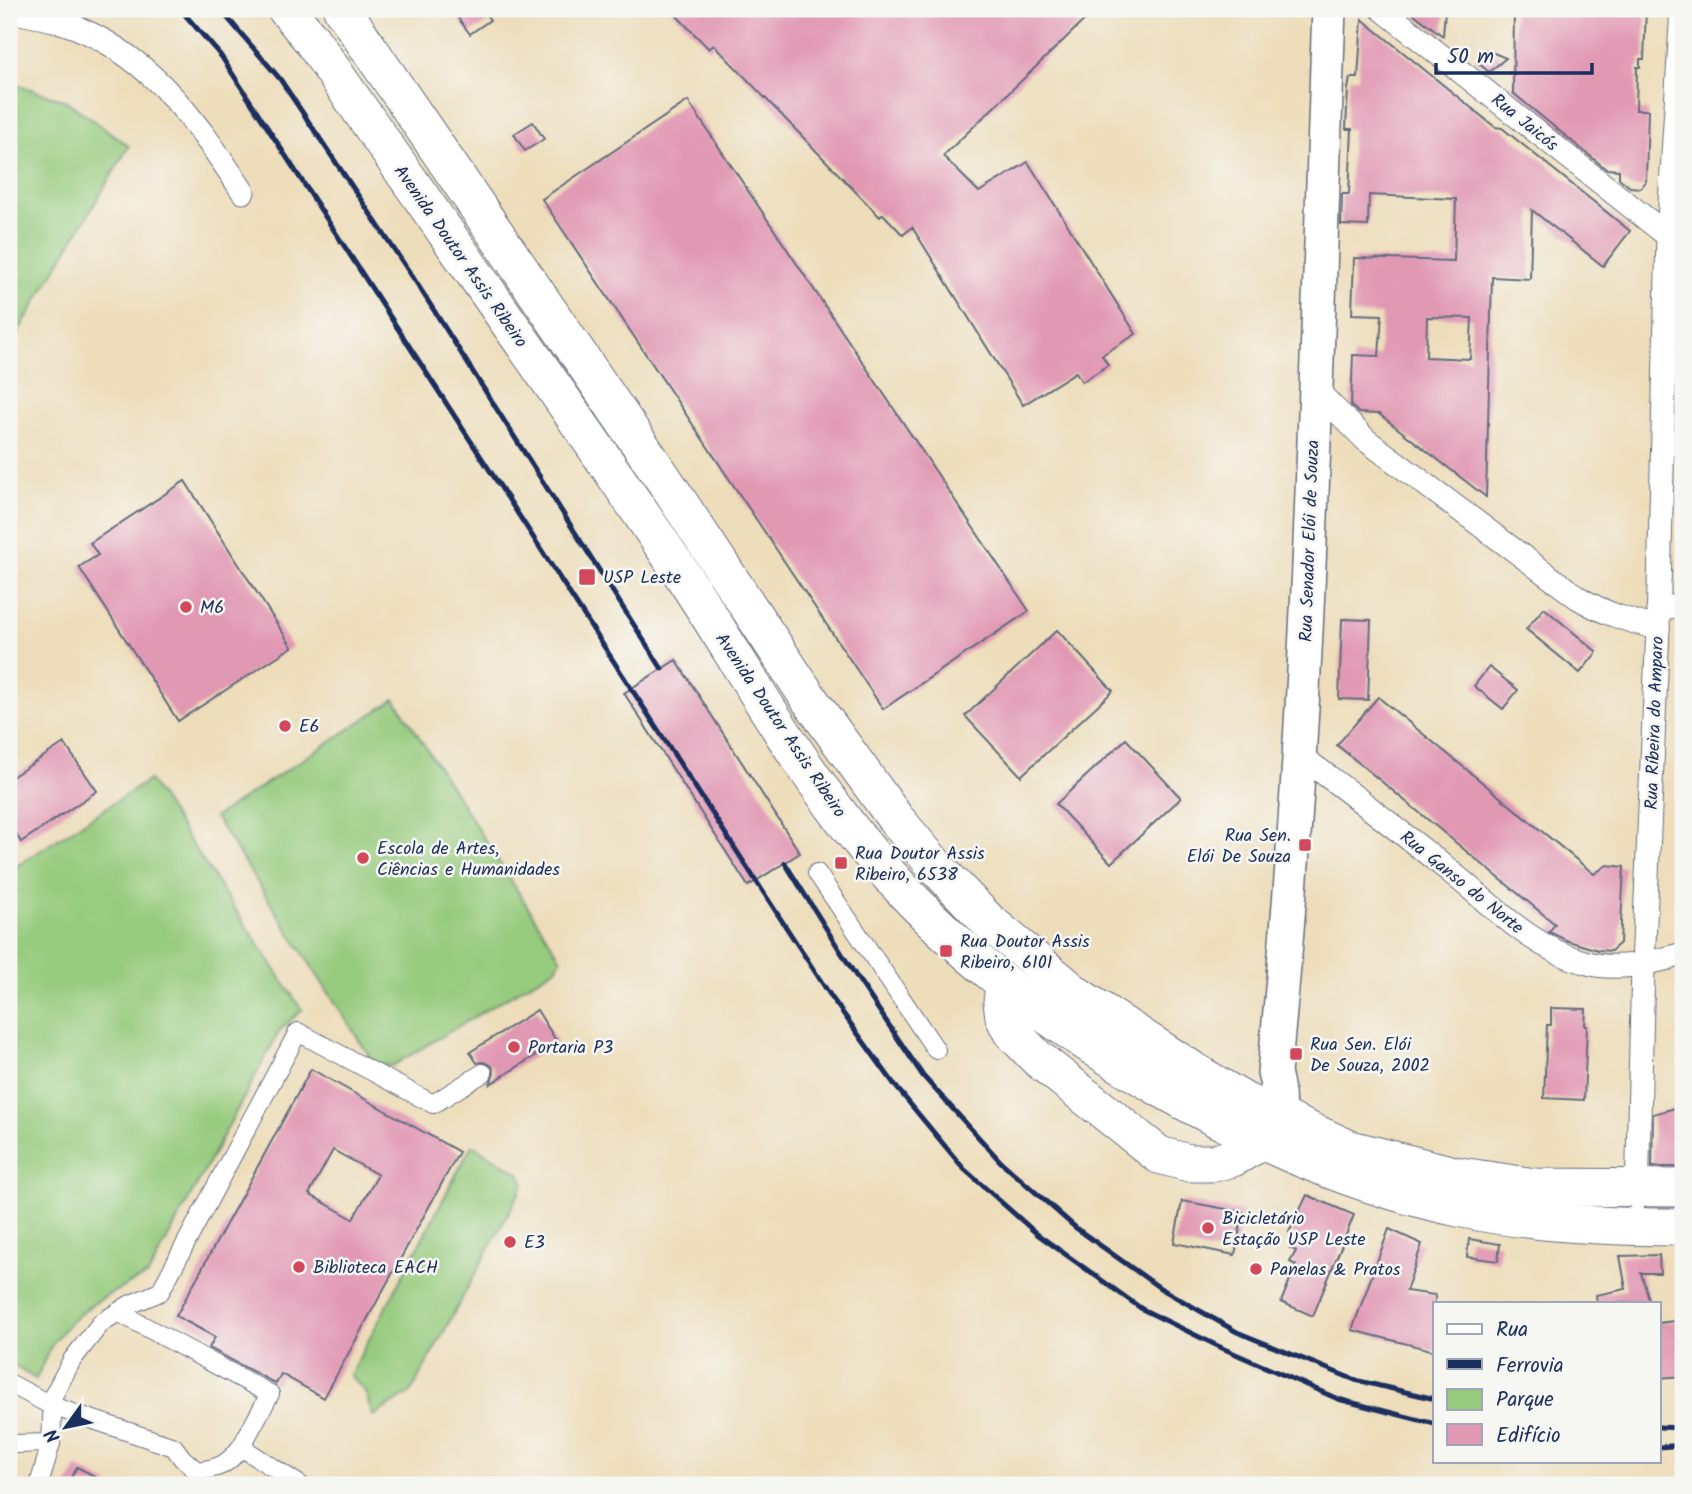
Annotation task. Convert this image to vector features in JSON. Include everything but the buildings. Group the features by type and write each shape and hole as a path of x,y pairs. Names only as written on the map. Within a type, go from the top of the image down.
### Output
{"main road":[{"name":"Avenida Doutor Assis Ribeiro","path":"286,9 311,39 670,558 838,812 895,883 959,946 1004,985 1091,1046 1141,1077 1269,1129 1454,1175 1535,1187 1683,1188"},
{"name":"Avenida Doutor Assis Ribeiro","path":"342,9 663,478 817,710 895,818 937,868 988,921 1054,977 1133,1033 1244,1101 1269,1129 1324,1170 1429,1202 1469,1211 1564,1222 1683,1227"},
{"name":"Rua Senador Elói de Souza","path":"1269,1129 1278,1090 1274,1073 1287,943 1300,756 1329,9"},
{"path":"1054,977 1028,976 1004,985 1004,1017 1011,1031 1037,1058 1160,1155 1189,1163 1214,1163 1233,1158 1269,1129"},
{"path":"1244,1101 1274,1073"}],"street":[{"name":"Rua Jaicós","path":"1382,9 1668,236"},
{"name":"Rua Ríbeira do Amparo","path":"1635,1227 1658,619 1668,236 1682,9"},
{"path":"9,10 54,20 82,30 120,50 144,67 211,143 243,192"},
{"path":"1315,389 1366,440 1577,597 1599,610 1616,617 1658,619 1683,605"},
{"path":"1314,428 1366,440"},
{"name":"Rua Ganso do Norte","path":"1300,756 1361,801 1544,947 1587,963 1643,966 1683,954"},
{"path":"817,873 936,1050"},
{"path":"39,1485 51,1443 53,1396 72,1360 101,1323 129,1304 160,1292 298,1032 433,1104 483,1073"},
{"path":"9,1383 52,1406 174,1447 197,1471 214,1469 229,1462 241,1447 270,1394 118,1312"},
{"path":"14,1444 51,1443"},
{"path":"241,1447 300,1485"}],"green space":[{"path":"9,82 66,101 129,146 9,347"},
{"path":"395,699 561,959 556,968 392,1066 374,1063 215,817"},
{"path":"149,780 302,1010 280,1030 148,1275 108,1295 72,1320 53,1343 36,1379 9,1363 9,871"},
{"path":"472,1145 519,1173 524,1184 411,1392 373,1416 365,1392 350,1375"}],"railway":[{"path":"180,9 221,56 832,998 897,1088 964,1169 1037,1234 1142,1309 1338,1399 1433,1423"},
{"path":"220,9 280,79 414,279 662,669"},
{"path":"785,863 923,1076 1001,1162 1076,1228 1160,1288 1237,1332 1355,1380 1433,1399"},
{"path":"1660,1427 1683,1428"},
{"path":"1660,1447 1683,1445"}],"place":[{"name":"USP Leste","path":"587,577"},
{"name":"M6","path":"186,607"},
{"name":"E6","path":"285,726"},
{"name":"Rua Sen. Elói De Souza","path":"1305,845"},
{"name":"Escola de Artes, Ciências e Humanidades","path":"363,858"},
{"name":"Rua Doutor Assis Ribeiro, 6538","path":"841,863"},
{"name":"Rua Doutor Assis Ribeiro, 6101","path":"946,951"},
{"name":"Portaria P3","path":"514,1047"},
{"name":"Rua Sen. Elói De Souza, 2002","path":"1296,1054"},
{"name":"Bicicletário Estação USP Leste","path":"1208,1228"},
{"name":"E3","path":"510,1242"},
{"name":"Biblioteca EACH","path":"299,1267"},
{"name":"Panelas & Pratos","path":"1256,1269"}]}
